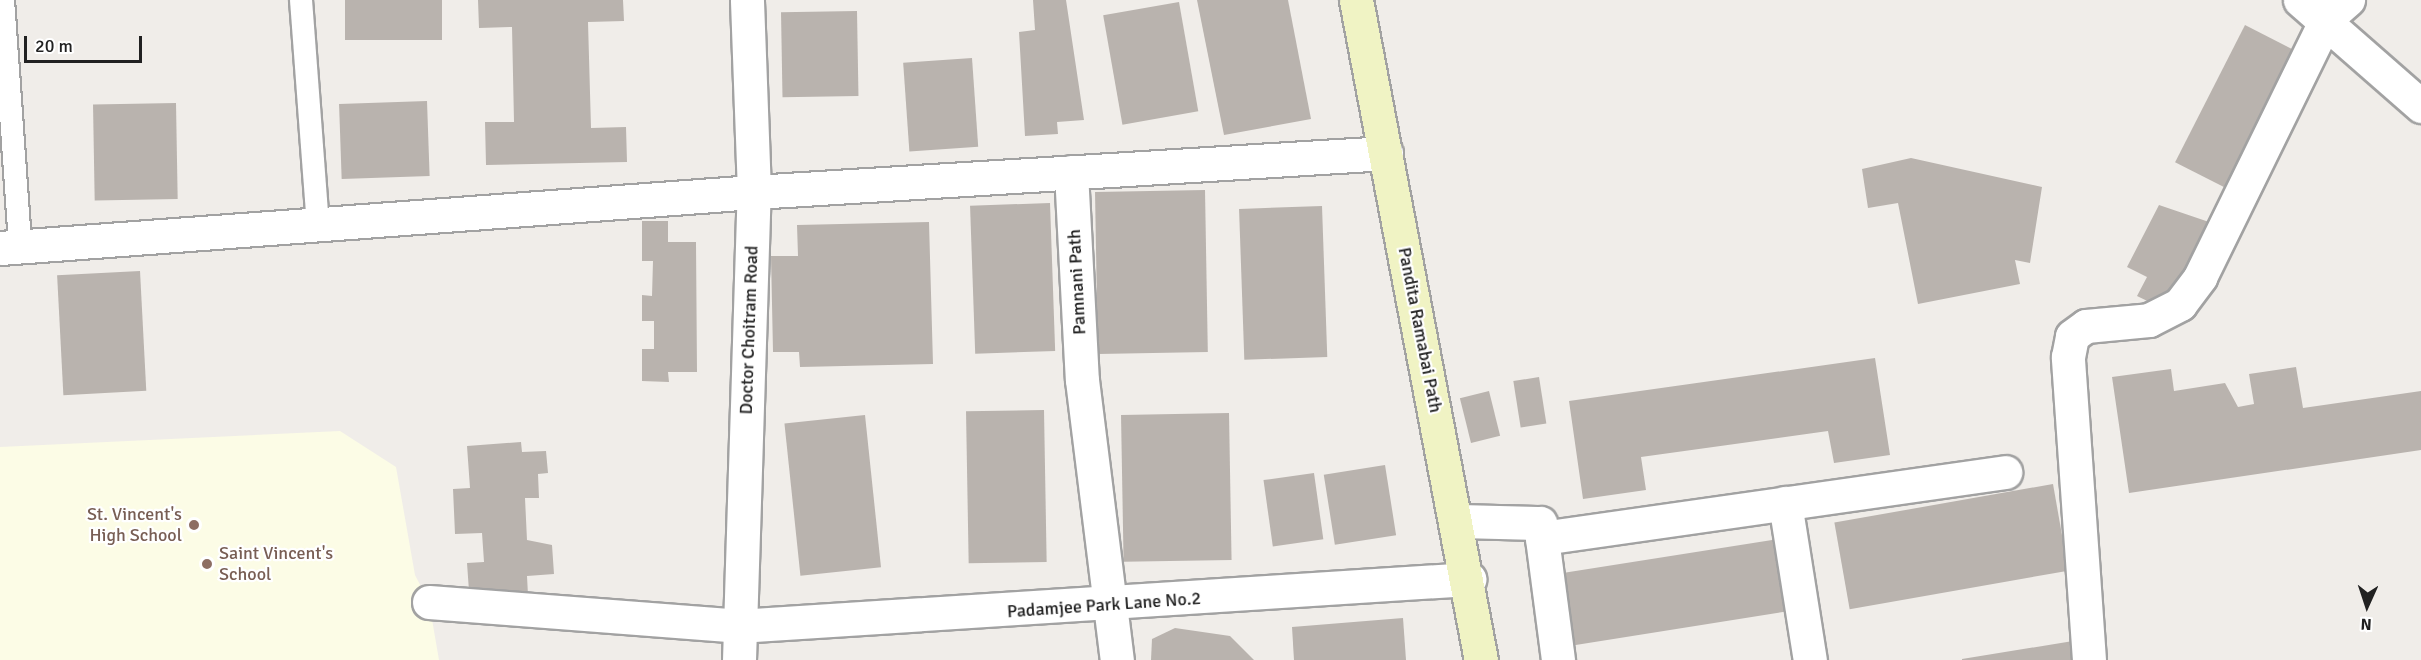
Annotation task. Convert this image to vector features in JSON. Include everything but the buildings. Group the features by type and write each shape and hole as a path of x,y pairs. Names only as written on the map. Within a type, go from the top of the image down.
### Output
{"street":[{"name":"Doctor Choitram Road","path":"739,660 738,626 754,192 747,0"},
{"name":"Pandita Ramabai Path","path":"1356,0 1469,579 1481,660"},
{"path":"2300,0 2337,9 2421,106"},
{"path":"2089,660 2069,368 2072,336 2086,326 2149,320 2180,304 2200,277 2337,9"},
{"path":"10,233 318,224 754,192 1386,153"},
{"name":"Pamnani Path","path":"1071,172 1084,391 1114,606 1117,660"},
{"path":"1542,538 2005,472"},
{"path":"1785,503 1810,660"},
{"path":"1457,521 1540,523 1558,660"},
{"name":"Padamjee Park Lane No.2","path":"429,602 738,626 1114,606 1469,579"}],"lane":[{"path":"3,0 10,233"},
{"path":"301,0 318,224"}],"shaded area":[{"name":"Saint Vincent's School","path":"340,431 396,467 415,575 429,602 439,660 0,660 0,447"}],"place":[{"name":"St. Vincent's High School","path":"194,525"},
{"name":"Saint Vincent's School","path":"207,564"}]}
